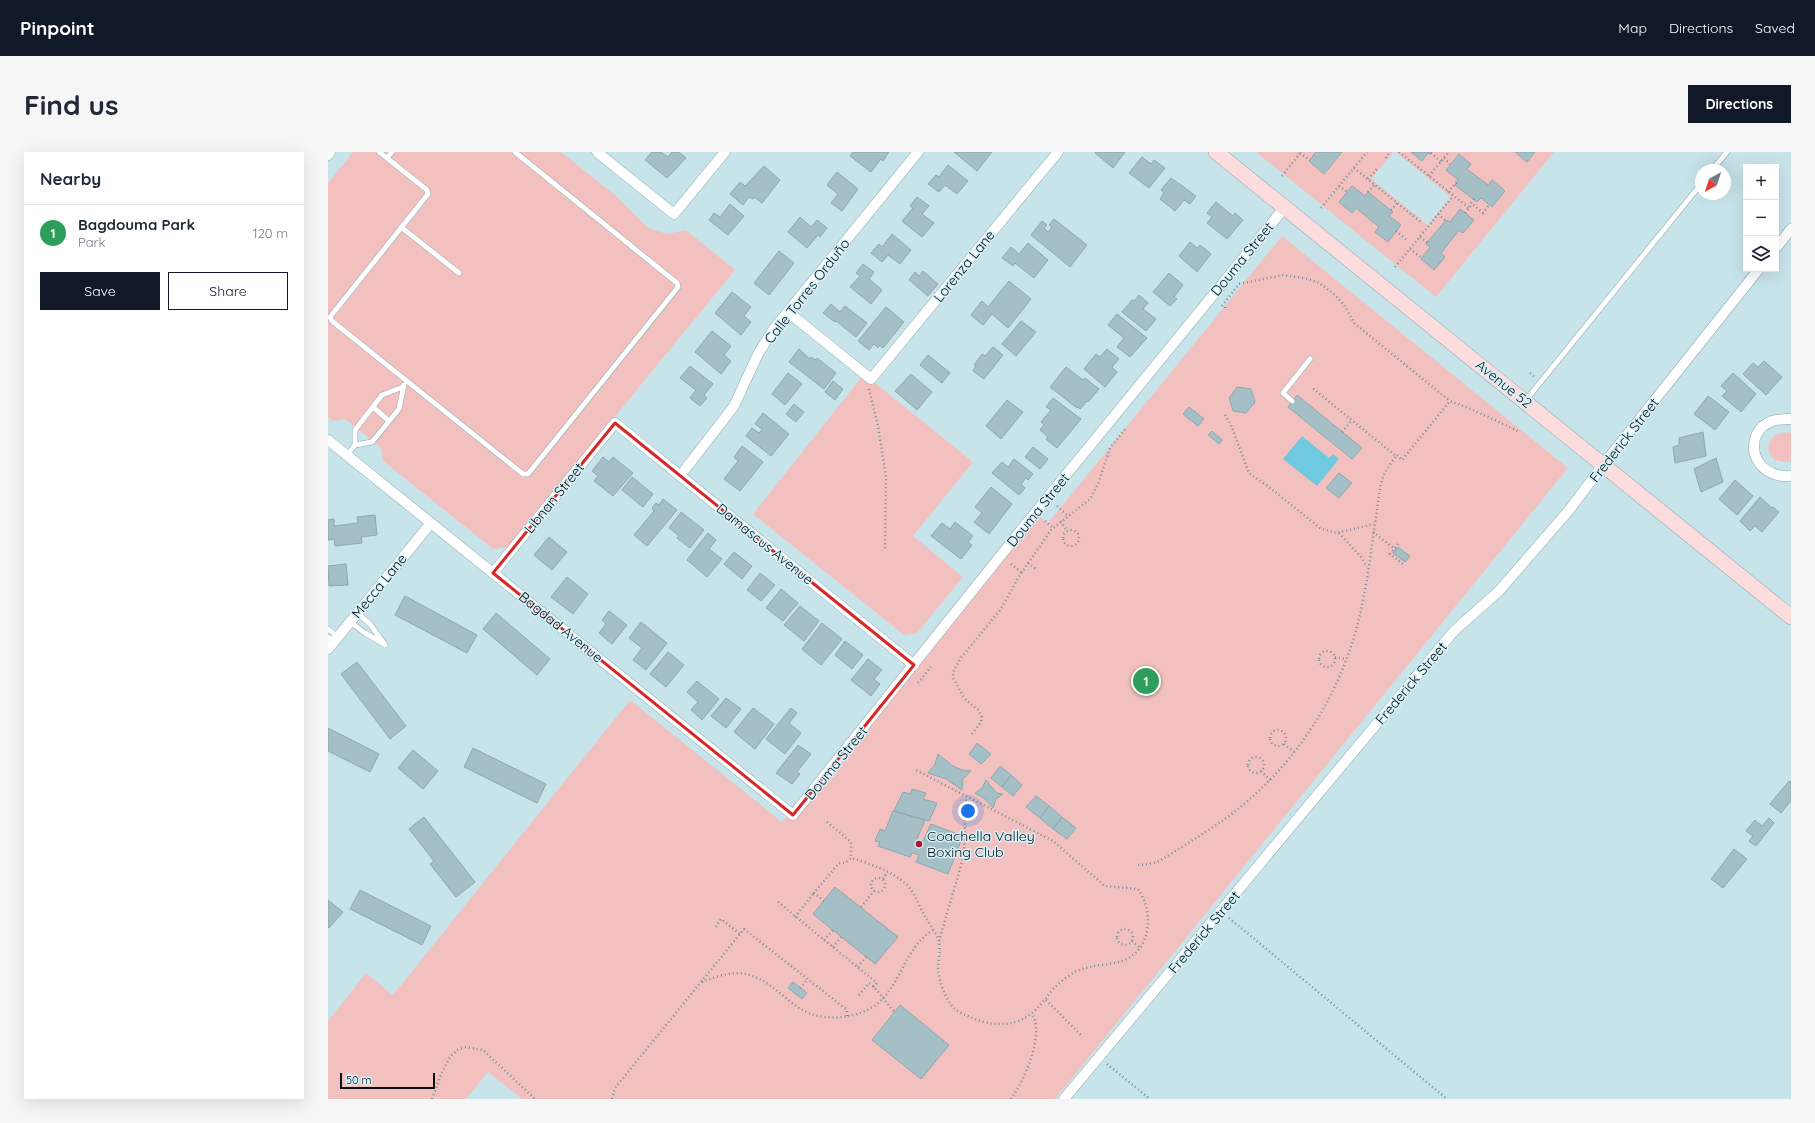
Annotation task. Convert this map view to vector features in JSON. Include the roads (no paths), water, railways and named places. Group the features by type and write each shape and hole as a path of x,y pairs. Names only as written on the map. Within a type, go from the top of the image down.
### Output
{"main road":[{"name":"Avenue 52","path":"1216,152 1791,618"}],"street":[{"path":"597,152 674,214 725,152"},
{"name":"Calle Torres Orduño","path":"680,476 726,419 765,343 788,312 918,152"},
{"name":"Lorenza Lane","path":"788,312 871,379 1058,152"},
{"name":"Douma Street","path":"793,815 914,666 1016,535 1285,207"},
{"path":"1779,244 1791,229"},
{"name":"Frederick Street","path":"1064,1099 1454,631 1499,591 1570,509 1603,465 1757,272"},
{"path":"1791,419 1772,421 1762,428 1756,438 1754,449 1756,459 1762,468 1771,474 1791,476"},
{"name":"Damascus Avenue","path":"615,423 914,666"},
{"name":"Libnan Street","path":"494,573 615,423"},
{"name":"Bagdad Avenue","path":"328,440 793,815"},
{"name":"Mecca Lane","path":"332,641 350,622 431,523"}],"lane":[{"path":"379,152 427,190 428,194 330,317 332,321 523,474 528,474 678,287 677,283 515,152"},
{"path":"387,158 392,152"},
{"path":"1717,164 1727,152"},
{"path":"1525,401 1695,191"},
{"path":"401,227 459,273"},
{"path":"1292,401 1283,393 1310,359"},
{"path":"355,445 372,442 399,409 403,387 407,382"},
{"path":"347,455 355,445 355,430 382,395 403,387"},
{"path":"373,407 389,421"},
{"path":"350,622 364,633 385,645 370,624 357,613"},
{"path":"328,629 332,641"}],"water":[{"path":"1302,436 1329,458 1333,454 1339,459 1317,486 1283,459"}],"place":[{"name":"Bagdouma Park","path":"1146,681"},
{"name":"Coachella Valley Boxing Club","path":"919,844"}]}
